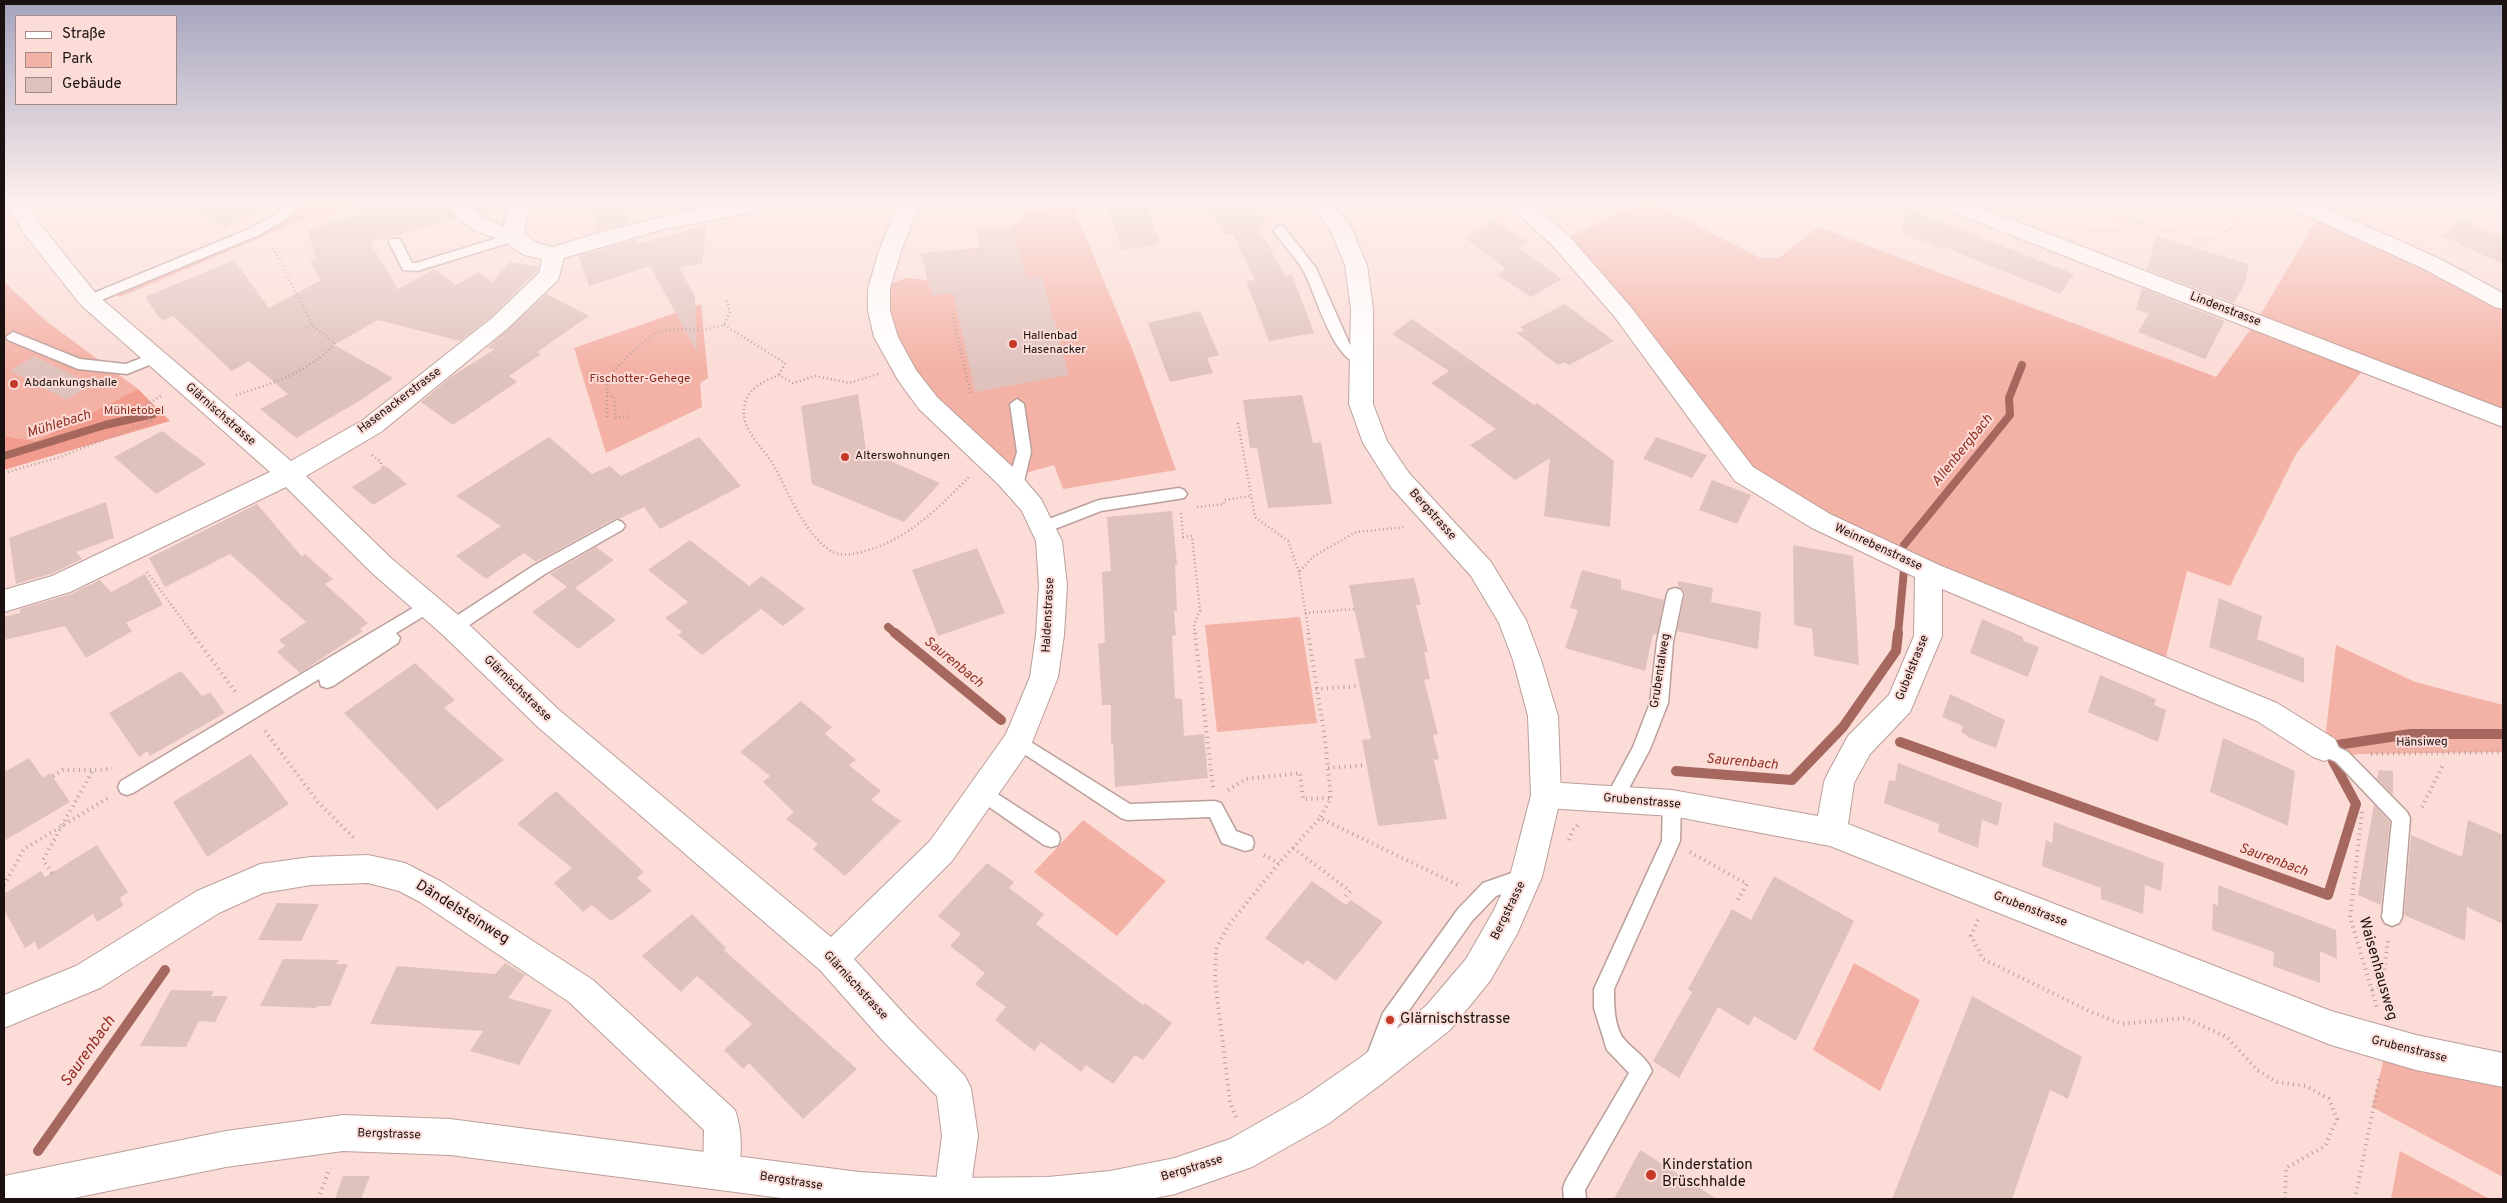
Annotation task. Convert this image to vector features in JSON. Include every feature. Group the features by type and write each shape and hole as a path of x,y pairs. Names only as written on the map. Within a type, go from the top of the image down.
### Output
{"street":[{"name":"Glärnischstrasse","path":"56,258 89,300 289,474 382,566 423,613 453,627 549,719 832,959 894,1028 953,1088 960,1136 952,1196"},
{"name":"Hasenackerstrasse","path":"4,601 60,584 289,474 372,426 500,323 550,275 553,258"},
{"name":"Haldenstrasse","path":"832,959 941,851 1018,741 1044,677 1050,635 1053,585 1049,541 1032,506 1015,486 928,402 902,367 886,337 878,311 879,288 887,258"},
{"name":"Bergstrasse","path":"4,1194 226,1149 343,1133 450,1137 721,1171 812,1193 1049,1197 1110,1189 1176,1176 1238,1154 1315,1111 1372,1070 1438,1018 1478,970 1505,923 1526,877 1546,795 1543,716 1527,660 1512,620 1481,569 1400,480 1375,443 1361,404 1362,310 1356,265 1353,258"},
{"name":"Weinrebenstrasse","path":"1576,258 1622,311 1744,474 1821,521 1929,572 2267,712 2333,752"},
{"name":"Lindenstrasse","path":"2092,258 2503,418"},
{"path":"2419,258 2503,302"},
{"name":"Gubelstrasse","path":"1831,832 1839,782 1859,745 1900,703 1928,636 1929,572"},
{"name":"Grubenstrasse","path":"1546,795 1672,803 1831,832 2331,1028 2387,1046 2437,1059 2503,1070"},
{"name":"Dändelsteinweg","path":"4,1012 88,977 208,902 260,879 311,870 368,870 405,878 431,892 581,991 722,1123 721,1171"}],"lane":[{"path":"89,300 191,258"},
{"path":"403,258 408,267 417,267 446,258"},
{"path":"1301,258 1309,268 1344,348 1362,360"},
{"path":"13,337 78,364 127,369 154,358"},
{"path":"1015,486 1024,452 1017,404"},
{"path":"1042,528 1099,506 1178,494"},
{"path":"453,627 539,570 617,526"},
{"name":"Grubentalweg","path":"1614,799 1641,749 1659,703 1665,642 1674,594"},
{"path":"327,681 423,613"},
{"path":"127,787 423,613"},
{"path":"1018,741 1127,812 1216,809 1229,837 1245,843"},
{"path":"2333,752 2366,781 2401,818 2392,918"},
{"path":"982,792 1051,839"},
{"path":"1575,1199 1574,1188 1642,1071 1614,1043 1604,1008 1604,989 1671,841 1672,803"},
{"path":"1372,1070 1390,1020 1465,915 1490,890 1526,877"}],"path":[{"path":"208,404 275,382 329,352 335,343 312,324 278,258"},
{"path":"607,419 608,378 632,352 657,332 680,329 704,330 724,324 730,312 726,299"},
{"path":"952,314 971,394"},
{"path":"306,327 312,324"},
{"path":"724,324 785,362 778,375 760,382 746,396 744,412 749,433 772,460 787,492 828,549 849,555 882,548 913,531 988,460"},
{"path":"778,375 793,382 816,376 849,383 902,367"},
{"path":"607,396 614,396 616,418 628,416"},
{"path":"4,473 20,470 100,443 151,421 145,411"},
{"path":"1238,423 1255,517 1288,541 1299,572 1331,798 1320,818 1279,863 1228,926 1216,949 1215,980 1230,1102 1238,1120"},
{"path":"1178,494 1180,509 1224,504 1224,500 1251,496"},
{"path":"1181,514 1183,537 1192,536 1200,611 1194,624 1212,778"},
{"path":"1299,572 1314,556 1356,532 1410,526"},
{"path":"1305,613 1354,609"},
{"path":"1316,688 1360,686"},
{"name":"Hänsiweg","path":"2333,752 2503,752"},
{"path":"2401,818 2423,807 2444,764"},
{"path":"1328,768 1366,765"},
{"path":"53,776 64,770 158,768"},
{"path":"52,873 42,860 93,770"},
{"path":"1216,809 1214,800 1246,778 1300,773 1303,799 1331,798"},
{"name":"Waisenhausweg","path":"2355,1199 2372,1107 2387,1046 2350,917 2354,860 2366,781"},
{"path":"4,885 24,849 127,787"},
{"path":"1320,818 1463,887"},
{"path":"1293,848 1350,890 1343,898"},
{"path":"1261,853 1279,863"},
{"path":"1707,861 1747,884 1737,901"},
{"path":"2372,990 2382,986 2392,918"},
{"path":"1975,927 1971,936 1983,959 2089,1011 2122,1024 2185,1018 2227,1037 2258,1070 2277,1082 2306,1086 2329,1099 2337,1120 2325,1146 2286,1168 2285,1199"}],"green space":[{"path":"202,258 212,258 120,297 116,294"},
{"path":"1094,258 1133,351 1176,470 1063,489 1054,465 1008,478 906,374 879,288 906,278 927,280 923,259"},
{"path":"1574,258 1901,258 2216,377 2256,322 2294,258 2417,258 2432,264 2503,302 2503,418 2367,365 2296,454 2230,586 2187,571 2163,669 1929,572 1744,474"},
{"path":"4,282 46,321 138,389 36,441 4,436"},
{"name":"Fischotter-Gehege","path":"701,304 708,378 700,383 702,407 606,453 574,348"},
{"name":"Mühletobel","path":"138,389 170,421 4,470 4,436 36,441"},
{"path":"1300,617 1317,723 1217,732 1205,625"},
{"path":"2336,645 2415,682 2503,705 2503,752 2358,754 2342,757 2324,748"},
{"path":"1083,820 1166,881 1117,936 1034,872"},
{"path":"1854,963 1920,1000 1880,1091 1813,1050"},
{"path":"2387,1046 2437,1059 2503,1070 2503,1177 2372,1107"},
{"path":"2400,1151 2490,1199 2391,1199"}],"building":[{"path":"380,258 398,289 434,269 456,285 478,272 492,282 510,262 538,267 538,270 491,317 460,341 378,320 334,345 393,378 361,400 296,438 260,409 288,394 249,361 232,371 173,316 162,321 145,297 234,260 269,308 321,280 310,261 316,259"},
{"path":"579,258 703,258 702,264 679,267 695,296 697,352 650,266 589,286"},
{"name":"Hallenbad Hasenacker","path":"922,258 1021,258 1027,279 1042,276 1069,375 975,392 953,293 932,296"},
{"path":"1245,258 1275,258 1285,276 1292,274 1314,333 1269,341 1246,281 1255,280"},
{"path":"1492,258 1533,258 1562,279 1531,297 1497,275 1506,269"},
{"path":"1971,258 2034,258 2074,274 2060,294"},
{"path":"2150,258 2230,258 2249,264 2244,285 2234,303 2147,270"},
{"path":"2490,258 2503,258 2503,264"},
{"path":"2142,288 2225,321 2205,359 2138,332 2149,314 2136,309"},
{"path":"546,294 589,316 537,352 541,354 509,376 517,382 453,425 421,402 451,377 495,349 487,348"},
{"path":"1565,304 1614,341 1569,365 1564,362 1558,365 1517,333 1524,330 1520,327"},
{"path":"1200,311 1219,355 1207,358 1213,373 1170,382 1148,323"},
{"path":"1412,319 1534,405 1537,403 1614,461 1610,527 1544,516 1550,458 1515,480 1470,445 1496,429 1431,383 1449,371 1392,334"},
{"path":"34,356 91,384 67,400 10,371"},
{"name":"Alterswohnungen","path":"858,394 866,450 940,483 904,522 812,484 801,406"},
{"path":"1302,395 1313,443 1321,442 1332,504 1268,508 1257,448 1250,448 1243,400"},
{"path":"162,431 206,464 156,494 114,457"},
{"path":"549,437 592,474 610,466 621,476 699,437 741,486 660,529 644,507 619,519 616,518 536,562 524,553 486,579 456,556 501,526 456,496"},
{"path":"1656,437 1707,455 1692,478 1643,459"},
{"path":"386,466 407,484 373,505 352,487"},
{"path":"1712,480 1751,495 1737,524 1699,510"},
{"path":"106,502 114,538 76,552 82,559 51,574 16,584 9,538"},
{"path":"257,504 302,557 305,554 333,579 325,584 368,623 360,629 363,631 300,673 277,652 285,646 279,640 306,622 230,554 165,587 149,558"},
{"path":"1172,511 1177,565 1175,565 1177,611 1174,611 1176,635 1172,636 1175,698 1182,699 1184,736 1204,734 1208,778 1115,787 1113,743 1111,743 1111,705 1102,705 1098,644 1105,642 1102,572 1111,571 1107,517"},
{"path":"690,540 749,586 762,576 805,609 783,626 761,609 702,655 678,635 682,632 665,618 688,602 648,570"},
{"path":"1793,545 1853,556 1859,665 1814,656 1812,629 1794,625"},
{"path":"596,547 614,560 575,588 616,620 578,649 532,612 567,587 550,574"},
{"path":"977,548 1005,613 938,636 912,570"},
{"path":"1582,570 1621,580 1621,589 1664,600 1657,635 1653,634 1645,671 1565,648 1578,610 1570,608"},
{"path":"145,574 163,605 126,623 132,631 86,658 65,626 4,640 4,617 20,613 20,609 71,594 100,580 111,592"},
{"path":"1414,578 1421,605 1416,605 1428,652 1424,652 1430,679 1424,680 1438,734 1433,735 1439,759 1434,760 1447,819 1378,826 1362,740 1371,739 1354,659 1365,658 1349,585"},
{"path":"1678,581 1713,588 1711,602 1761,612 1758,649 1677,631 1685,594 1683,589 1678,587"},
{"path":"2219,598 2262,616 2257,639 2304,658 2304,683 2209,647"},
{"path":"1982,619 2023,637 2023,641 2039,647 2028,677 1970,653"},
{"path":"415,663 455,700 444,708 504,760 437,810 344,713"},
{"path":"181,671 202,696 210,692 225,713 150,756 147,751 139,757 109,713"},
{"path":"2100,675 2156,699 2154,705 2166,710 2158,742 2088,712"},
{"path":"1950,694 2005,720 1996,748 1970,738 1961,732 1963,726 1942,717"},
{"path":"801,701 832,727 825,734 856,760 849,765 881,791 871,800 901,821 845,876 813,849 818,844 786,819 794,812 763,782 770,776 740,752"},
{"path":"2223,738 2295,771 2288,826 2210,792"},
{"path":"251,754 289,804 207,857 173,802"},
{"path":"29,758 43,778 50,773 70,802 4,841 4,772"},
{"path":"1898,763 2002,803 1998,826 1982,820 1978,848 1938,832 1939,824 1884,803 1889,780 1895,781"},
{"path":"2379,770 2393,771 2393,795 2377,779"},
{"path":"556,791 644,872 637,878 652,891 611,921 592,905 583,912 554,883 572,868 517,824"},
{"path":"2374,804 2390,822 2381,905 2358,895"},
{"path":"2468,820 2503,835 2503,924 2467,907 2465,941 2404,915 2411,835 2462,857"},
{"path":"2054,822 2164,863 2161,891 2145,885 2143,914 2101,899 2101,888 2042,866 2046,840 2052,843"},
{"path":"97,845 128,892 120,898 123,906 97,922 93,914 38,950 35,941 25,948 4,910 4,894 41,871 45,877"},
{"path":"987,863 1014,882 1009,888 1044,914 1036,924 1143,1005 1145,1003 1172,1023 1143,1060 1135,1055 1113,1084 1086,1065 1081,1072 1041,1042 1034,1051 995,1020 1006,1007 975,984 985,973 950,946 961,934 938,916"},
{"path":"1774,876 1854,921 1796,1041 1754,1016 1749,1026 1718,1007 1679,1078 1653,1061 1692,992 1688,989 1732,909 1751,920"},
{"path":"1312,881 1346,905 1351,900 1383,922 1336,981 1307,960 1303,965 1265,938"},
{"path":"2218,885 2336,930 2337,959 2320,951 2320,983 2273,966 2274,952 2212,930 2213,903 2218,906"},
{"path":"277,903 319,904 301,941 258,940"},
{"path":"692,914 726,948 724,950 857,1069 803,1119 749,1063 743,1069 724,1050 752,1024 697,976 681,992 642,956"},
{"path":"283,959 339,960 336,964 348,964 330,1006 317,1006 316,1008 260,1006"},
{"path":"505,963 525,975 508,998 552,1010 519,1065 470,1051 483,1031 370,1024 397,966 495,974"},
{"path":"171,990 214,991 211,996 228,996 215,1022 199,1021 186,1047 140,1046"},
{"path":"1972,996 2082,1057 2068,1099 2050,1090 2012,1199 1892,1199"},
{"name":"Kinderstation Brüschhalde","path":"1640,1150 1717,1199 1614,1199"},
{"path":"343,1176 370,1176 361,1199 335,1199"}],"waterway":[{"name":"Allenbergbach","path":"1904,545 2010,415 2009,398 2022,365"},
{"name":"Mühlebach","path":"4,456 105,425 153,414"},
{"name":"Allenbergbach","path":"1898,634 1904,570"},
{"name":"Saurenbach","path":"888,627 896,634"},
{"name":"Saurenbach","path":"895,633 1001,720"},
{"name":"Saurenbach","path":"1676,771 1792,780 1843,727 1896,651 1898,633"},
{"name":"Saurenbach","path":"1900,742 2328,895 2356,804 2333,761 2337,745 2410,734 2503,734"},
{"name":"Saurenbach","path":"38,1151 165,970"}],"place":[{"name":"Hallenbad Hasenacker","path":"1013,344"},
{"name":"Abdankungshalle","path":"14,384"},
{"name":"Alterswohnungen","path":"845,457"},
{"name":"Glärnischstrasse","path":"1390,1020"},
{"name":"Kinderstation Brüschhalde","path":"1651,1175"}]}
